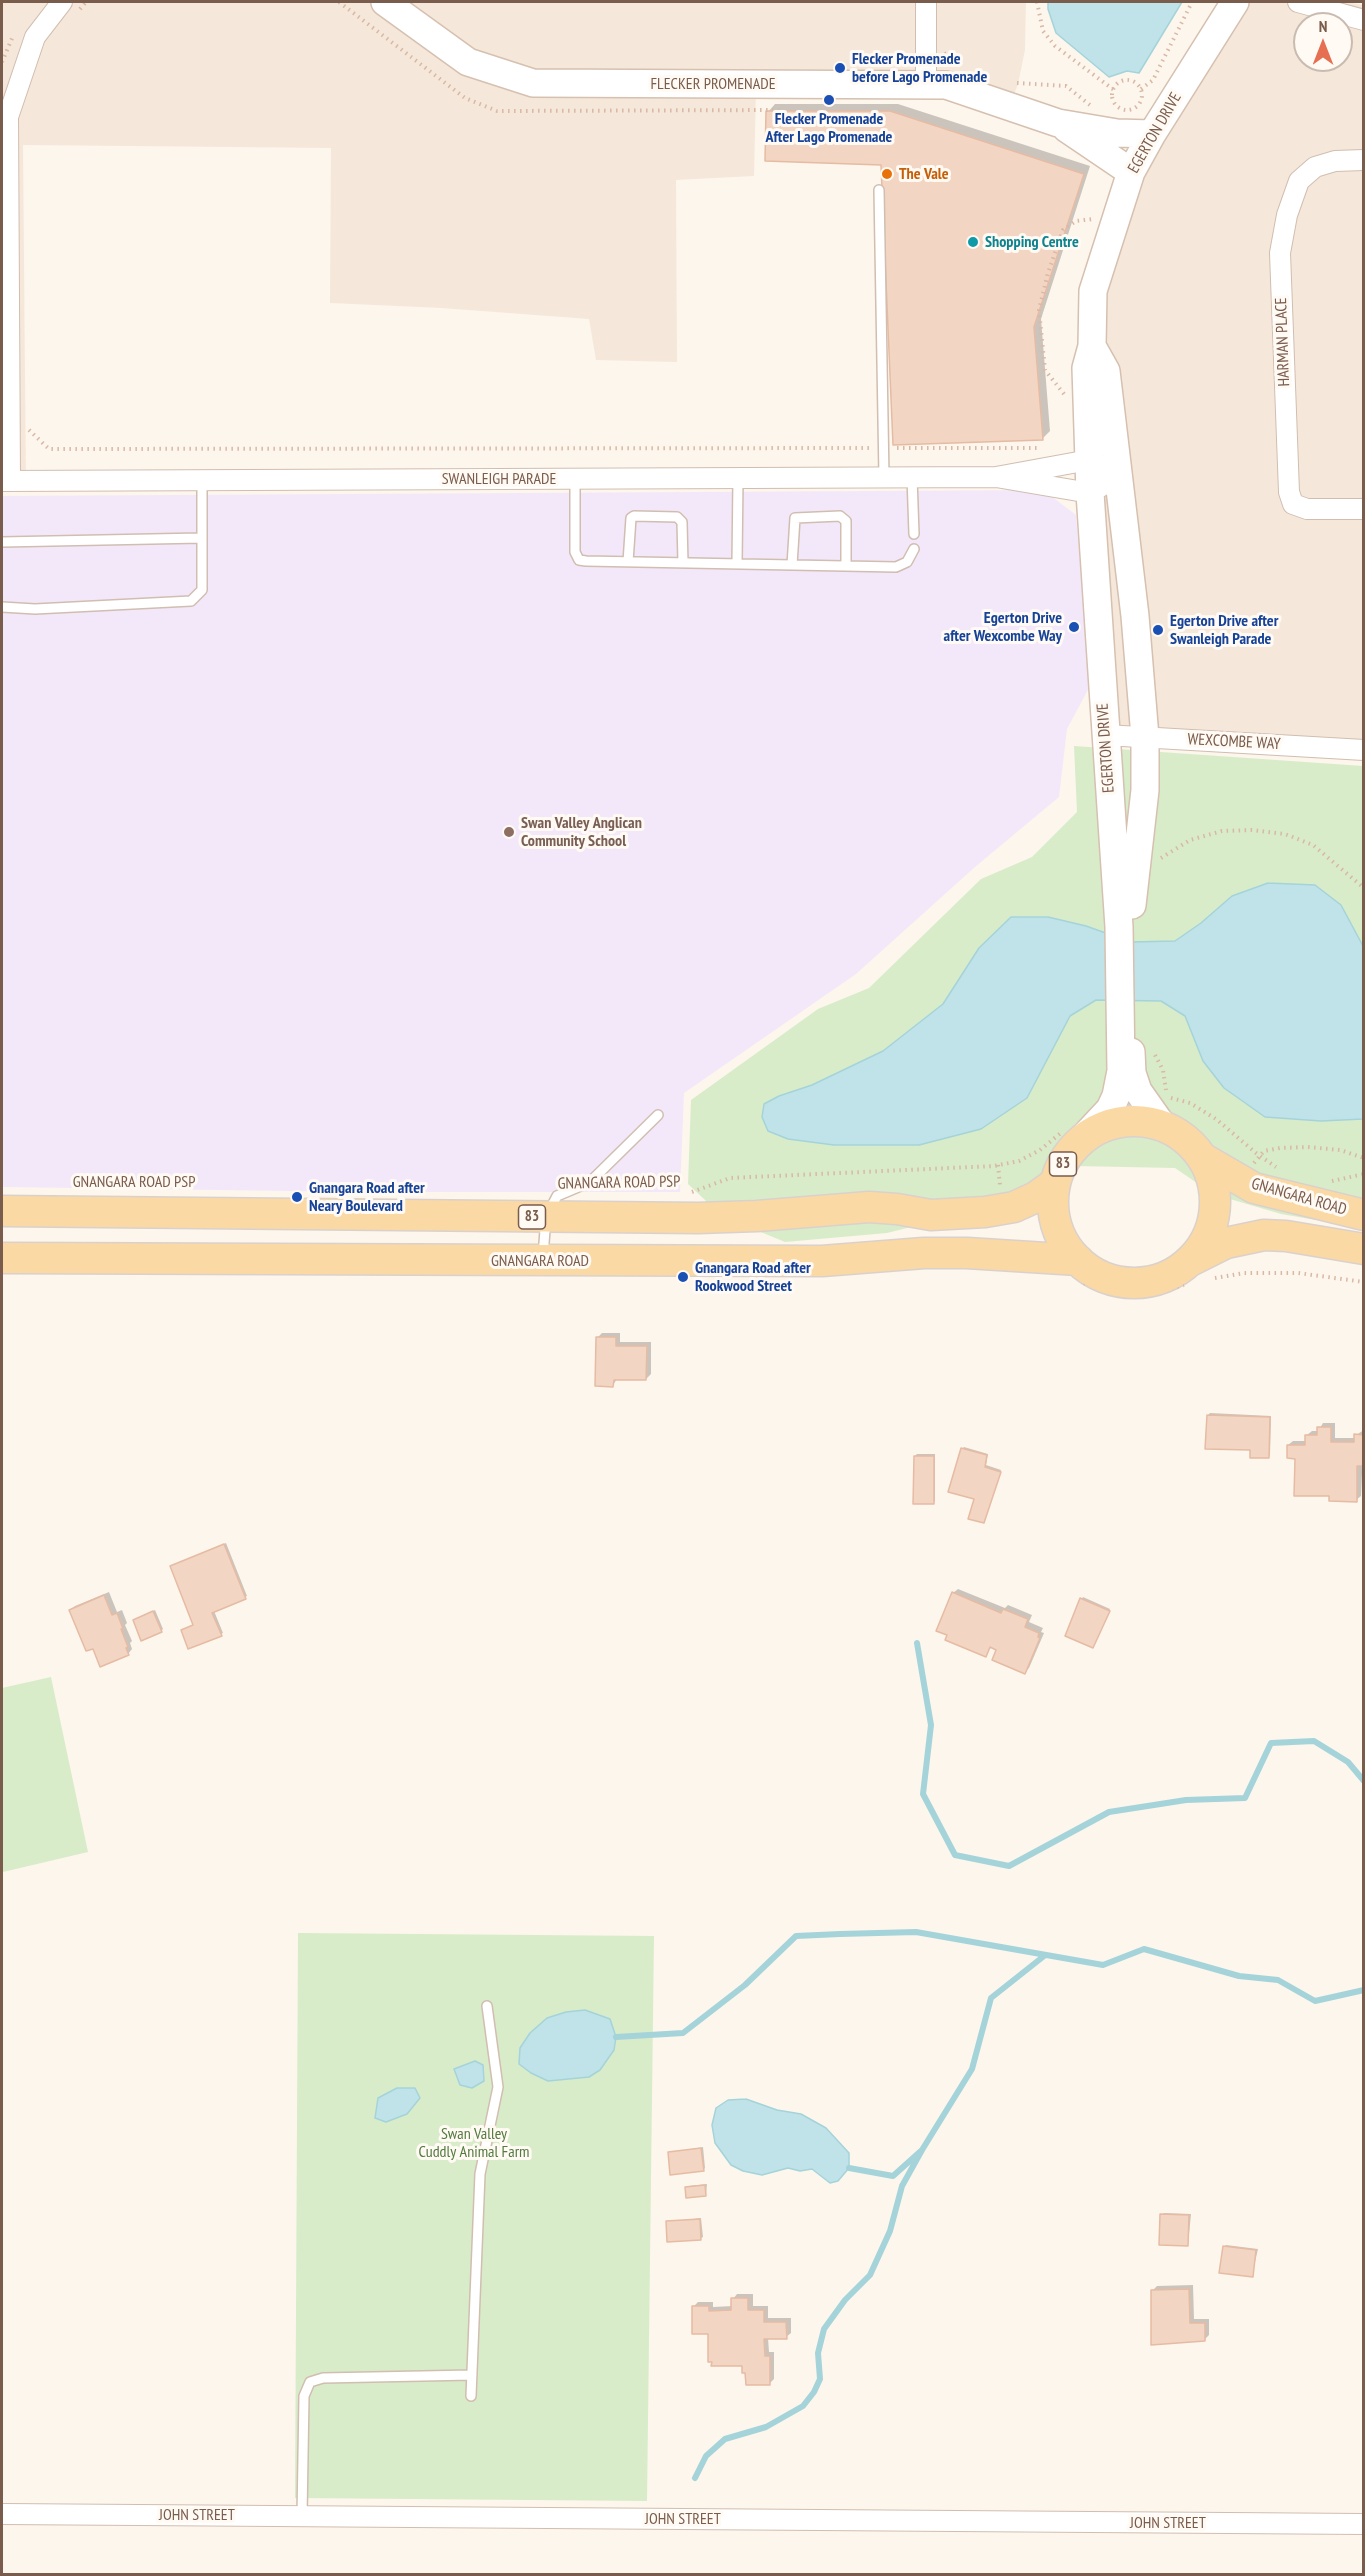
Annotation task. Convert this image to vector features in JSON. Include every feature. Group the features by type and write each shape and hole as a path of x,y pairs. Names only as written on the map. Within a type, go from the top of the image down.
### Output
{"main road":[{"name":"83","path":"1195,1275 1215,1214 1214,1185 1204,1159 1186,1138 1162,1125 1135,1120 1075,1131 1054,1184 1053,1212 1061,1238 1080,1271 1121,1282 1145,1282 1169,1275 1195,1275 1226,1244 1264,1234 1364,1249"},
{"name":"GNANGARA ROAD","path":"1204,1159 1254,1188 1364,1215"},
{"name":"83","path":"2,1212 698,1218 869,1207 931,1215 985,1212 1014,1207 1036,1197 1054,1184"},
{"name":"GNANGARA ROAD","path":"2,1258 822,1261 967,1253 1080,1271"}],"street":[{"name":"FLECKER PROMENADE","path":"385,2 468,62 533,83 946,85 1058,123 1117,133 1152,135"},
{"path":"926,2 926,85"},
{"name":"EGERTON DRIVE","path":"1075,1131 1110,1108 1116,1096 1121,1071 1125,1017 1125,928 1105,735 1090,493 1086,368 1092,346 1093,291 1131,172 1235,2"},
{"path":"1298,2 1364,20"},
{"path":"6,480 10,430 8,117 35,37 71,6"},
{"name":"FLECKER PROMENADE","path":"1058,123 1131,172"},
{"name":"HARMAN PLACE","path":"1364,160 1335,160 1315,167 1299,181 1287,215 1280,253 1288,492 1293,504 1306,508 1364,508"},
{"name":"EGERTON DRIVE","path":"1092,346 1106,371 1135,616 1145,737 1145,790 1125,928"},
{"path":"1089,460 1118,476 1090,493"},
{"name":"SWANLEIGH PARADE","path":"996,477 1089,460"},
{"name":"SWANLEIGH PARADE","path":"6,480 996,477 1090,493"},
{"name":"WEXCOMBE WAY","path":"1105,735 1364,750"},
{"name":"EGERTON DRIVE","path":"1125,1017 1132,1073 1141,1096 1162,1125"},
{"name":"JOHN STREET","path":"2,2514 1364,2524"}],"lane":[{"path":"879,190 884,477"},
{"path":"912,477 914,534"},
{"path":"575,478 576,556 586,561 896,567 907,562 914,549"},
{"path":"738,478 738,564"},
{"path":"2,608 35,609 191,601 202,590 202,480"},
{"path":"628,562 631,518 634,516 677,517 682,522 682,563"},
{"path":"792,565 795,518 840,516 846,521 846,566"},
{"path":"2,542 201,538"},
{"path":"543,1261 546,1217 557,1196 590,1182 658,1115"},
{"path":"471,2396 480,2174 498,2087 487,2006"},
{"path":"302,2516 304,2396 310,2382 323,2378 472,2375"}],"path":[{"path":"71,6 86,2"},
{"path":"1037,2 1043,31 1055,46 1114,90"},
{"path":"1141,89 1129,80 1119,83 1114,90 1115,104 1127,110 1140,103 1141,89 1153,80 1192,2"},
{"path":"926,51 944,53 960,66"},
{"path":"1009,83 1066,86 1082,97 1097,113"},
{"path":"1065,397 1045,370 1040,310 1048,273 1063,230 1076,221 1088,219 1114,223"},
{"path":"30,418 30,430"},
{"path":"10,430 30,430 49,449 1045,448"},
{"path":"1154,862 1190,840 1222,831 1252,830 1285,834 1313,845 1364,888"},
{"path":"1141,1096 1170,1098 1190,1103 1216,1119 1256,1153 1283,1170"},
{"name":"GNANGARA ROAD PSP","path":"685,1195 730,1178 998,1165 1020,1161 1075,1131"},
{"path":"1264,1151 1308,1147 1340,1150 1364,1158"},
{"path":"998,1165 1002,1191 1014,1207"},
{"path":"1324,1181 1335,1181 1364,1174"},
{"path":"1080,1271 1116,1294 1132,1295 1148,1294 1195,1275 1280,1273 1364,1282"}],"shaded area":[{"path":"2,2 1026,2 1025,50 1018,84 1007,113 949,96 756,90 754,176 676,180 677,362 596,360 589,319 441,308 330,303 331,148 23,145 26,487 2,488"},
{"path":"1226,2 1348,2 1363,5 1363,760 1105,744 1086,292"},
{"name":"Swan Valley Anglican Community School","path":"1043,490 1076,515 1090,686 1067,729 1059,797 975,867 856,974 684,1093 680,1192 362,1192 2,1187 2,496"}],"green space":[{"path":"1074,746 1363,766 1363,1228 1281,1214 1213,1194 1175,1168 1075,1166 1054,1184 963,1214 887,1233 785,1242 722,1216 688,1184 691,1100 818,1009 869,988 981,879 1032,857 1077,812"},
{"path":"51,1677 88,1852 3,1872 2,1688"},
{"name":"Swan Valley Cuddly Animal Farm","path":"298,1933 654,1936 647,2501 295,2498"}],"water":[{"path":"1048,2 1182,2 1139,73 1127,71 1109,77 1056,33"},
{"path":"1268,883 1315,885 1341,905 1363,946 1363,1119 1321,1121 1265,1117 1224,1088 1203,1061 1185,1016 1161,1001 1096,1000 1070,1016 1027,1098 981,1129 919,1145 834,1145 788,1139 768,1131 762,1117 764,1104 779,1096 812,1085 883,1051 943,1004 979,948 1011,917 1048,917 1086,926 1131,942 1175,941 1201,923 1232,896"},
{"path":"585,2010 610,2019 616,2037 614,2050 600,2070 589,2077 548,2081 519,2064 520,2048 530,2033 547,2018 566,2012"},
{"path":"475,2061 483,2065 484,2081 472,2088 460,2085 454,2069"},
{"path":"397,2088 415,2088 420,2098 407,2114 386,2122 375,2118 378,2098"},
{"path":"746,2099 777,2110 801,2114 826,2128 849,2153 849,2168 838,2181 830,2183 812,2169 800,2171 788,2168 762,2175 743,2171 731,2165 715,2143 712,2125 716,2108 728,2100"}],"building":[{"name":"Shopping Centre","path":"766,111 890,111 1084,174 1034,327 1043,440 893,445 881,165 765,161"},
{"path":"596,1337 616,1337 616,1346 647,1346 646,1380 614,1380 613,1387 595,1386"},
{"path":"1207,1415 1270,1417 1269,1458 1250,1458 1250,1450 1205,1449"},
{"path":"1317,1427 1331,1427 1331,1442 1354,1442 1354,1434 1364,1435 1364,1466 1357,1466 1357,1502 1329,1501 1329,1496 1294,1496 1295,1459 1287,1458 1287,1445 1305,1445 1305,1435 1317,1435"},
{"path":"961,1448 987,1455 985,1467 1001,1472 984,1523 968,1519 974,1499 948,1492"},
{"path":"914,1456 934,1456 934,1504 913,1504"},
{"path":"224,1544 246,1599 212,1613 222,1636 188,1649 181,1630 193,1625 170,1566"},
{"path":"952,1592 1001,1613 1003,1609 1028,1619 1025,1627 1039,1633 1040,1638 1025,1674 992,1660 996,1650 990,1647 986,1657 945,1640 947,1635 936,1631"},
{"path":"104,1595 112,1615 117,1613 129,1655 100,1667 93,1649 86,1651 69,1610"},
{"path":"1080,1598 1110,1611 1093,1648 1065,1636"},
{"path":"153,1611 162,1632 141,1641 133,1620"},
{"path":"701,2148 704,2171 670,2175 668,2152"},
{"path":"705,2185 706,2196 686,2198 685,2187"},
{"path":"1160,2214 1189,2215 1188,2246 1159,2245"},
{"path":"700,2219 701,2240 667,2242 666,2221"},
{"path":"1223,2246 1256,2250 1253,2277 1219,2273"},
{"path":"1189,2289 1190,2323 1205,2323 1205,2341 1151,2345 1151,2290"},
{"path":"731,2298 748,2298 748,2310 764,2310 764,2322 786,2322 787,2339 764,2339 765,2356 770,2356 770,2385 746,2385 742,2366 711,2366 712,2362 708,2362 708,2334 692,2334 692,2306 709,2306 709,2311 731,2310"}],"waterway":[{"path":"917,1643 931,1725 923,1794 955,1855 1009,1866 1109,1812 1186,1800 1245,1798 1271,1743 1314,1741 1348,1762 1364,1781"},
{"path":"616,2037 683,2033 745,1985 796,1936 916,1932 1103,1965 1144,1949 1239,1976 1278,1980 1315,2001 1364,1990"},
{"path":"849,2168 893,2176 922,2150 972,2069 991,1998 1044,1956"},
{"path":"695,2478 706,2456 725,2439 766,2427 803,2406 814,2392 820,2379 818,2353 824,2329 845,2300 870,2275 890,2231 902,2186 922,2150"}],"place":[{"name":"Flecker Promenade before Lago Promenade","path":"840,68"},
{"name":"Flecker Promenade After Lago Promenade","path":"829,100"},
{"name":"The Vale","path":"887,174"},
{"name":"Shopping Centre","path":"973,242"},
{"name":"Egerton Drive after Wexcombe Way","path":"1074,627"},
{"name":"Egerton Drive after Swanleigh Parade","path":"1158,630"},
{"name":"Swan Valley Anglican Community School","path":"509,832"},
{"name":"Gnangara Road after Neary Boulevard","path":"297,1197"},
{"name":"Gnangara Road after Rookwood Street","path":"683,1277"}]}
